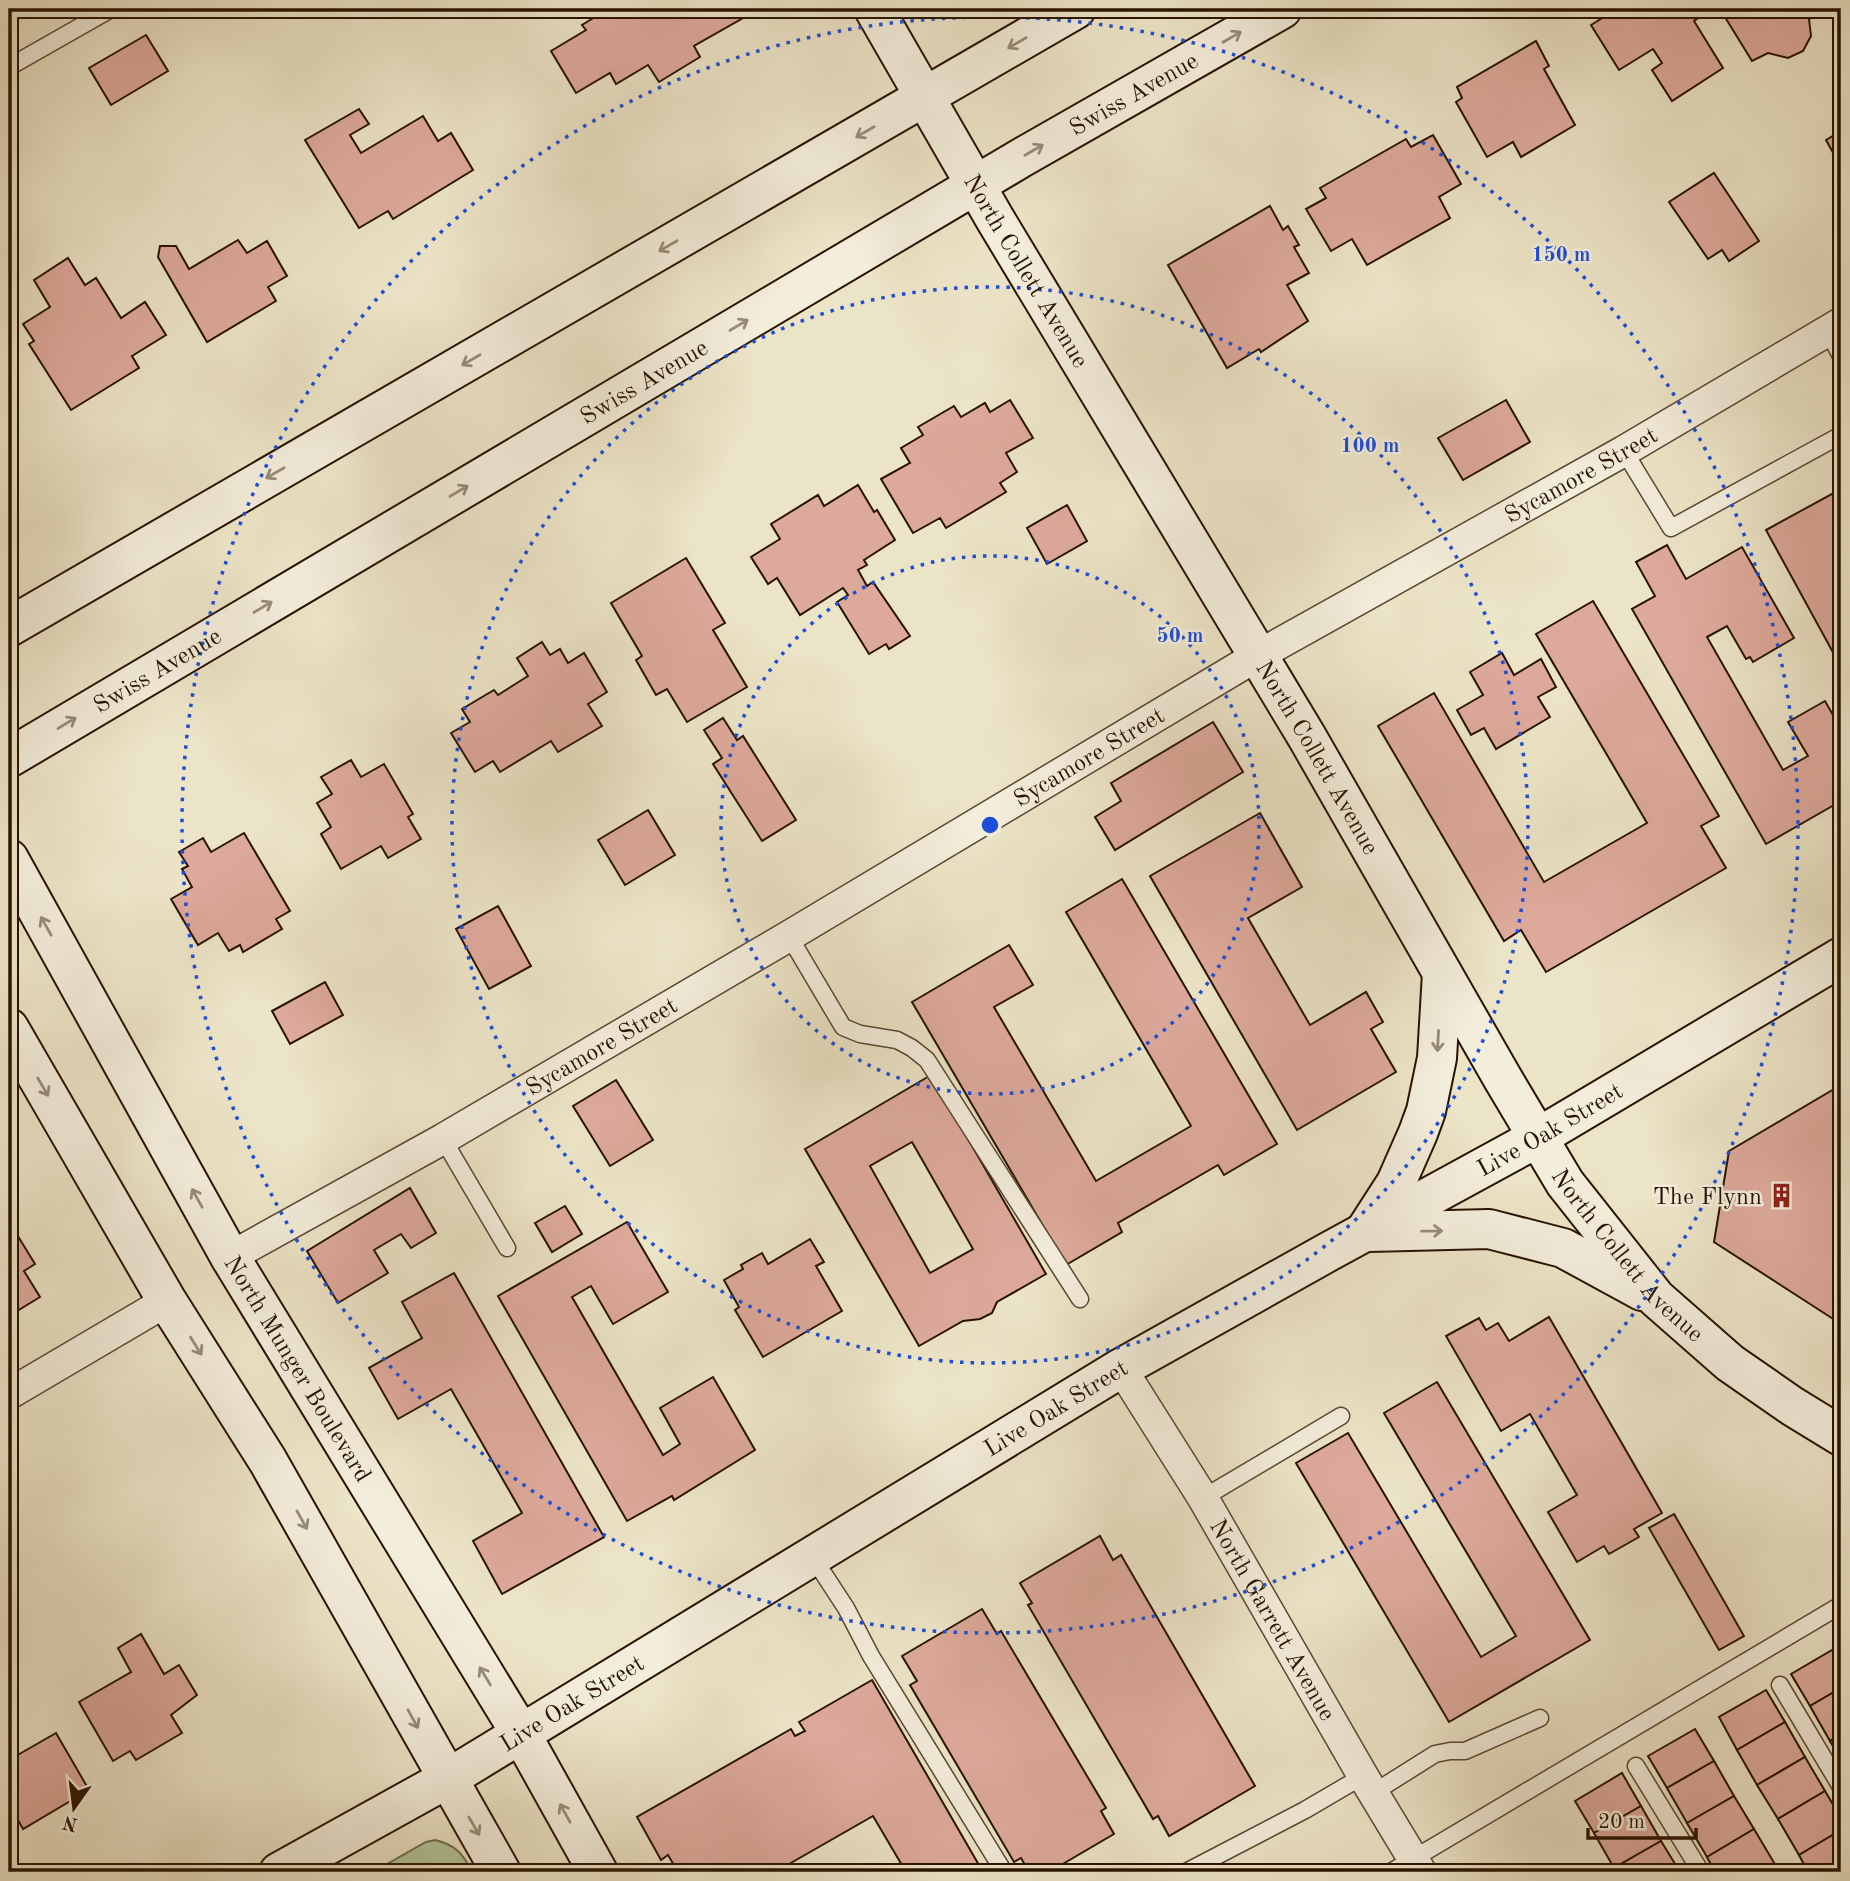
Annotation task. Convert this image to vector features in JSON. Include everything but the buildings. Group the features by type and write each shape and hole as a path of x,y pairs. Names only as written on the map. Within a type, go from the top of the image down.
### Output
{"street":[{"name":"North Collett Avenue","path":"874,9 976,185 1307,737 1565,1183 1656,1298 1730,1363 1841,1436"},
{"path":"9,627 1076,9"},
{"name":"Swiss Avenue","path":"9,758 976,185 1282,9"},
{"name":"Sycamore Street","path":"230,1258 443,1139 1257,656 1624,451 1837,337"},
{"name":"North Munger Boulevard","path":"9,859 230,1258 521,1734 598,1872"},
{"name":"Live Oak Street","path":"279,1872 447,1779 1121,1368 1537,1138 1841,957"},
{"path":"1363,1232 1395,1183 1426,1111 1437,1058 1442,973"},
{"path":"9,1028 167,1301 268,1461 501,1872"},
{"path":"1363,1232 1489,1229 1563,1248 1656,1298"},
{"path":"9,1394 167,1301"},
{"name":"North Garrett Avenue","path":"1121,1368 1203,1498 1368,1785 1408,1868"}],"lane":[{"path":"9,67 111,9"},
{"path":"1624,451 1671,528 1841,435"},
{"path":"789,936 843,1027 860,1034 897,1040 927,1060 1080,1299"},
{"path":"443,1139 507,1248"},
{"path":"1203,1498 1340,1416"},
{"path":"812,1556 1004,1872"},
{"path":"1408,1868 1841,1605"},
{"path":"1780,1685 1841,1787"},
{"path":"1186,1872 1305,1810 1368,1785 1434,1754 1465,1751 1540,1718"},
{"path":"1636,1766 1701,1872"}],"green space":[{"path":"435,1840 458,1851 473,1872 373,1872 426,1842"}],"place":[{"name":"The Flynn","path":"1782,1196"}]}
